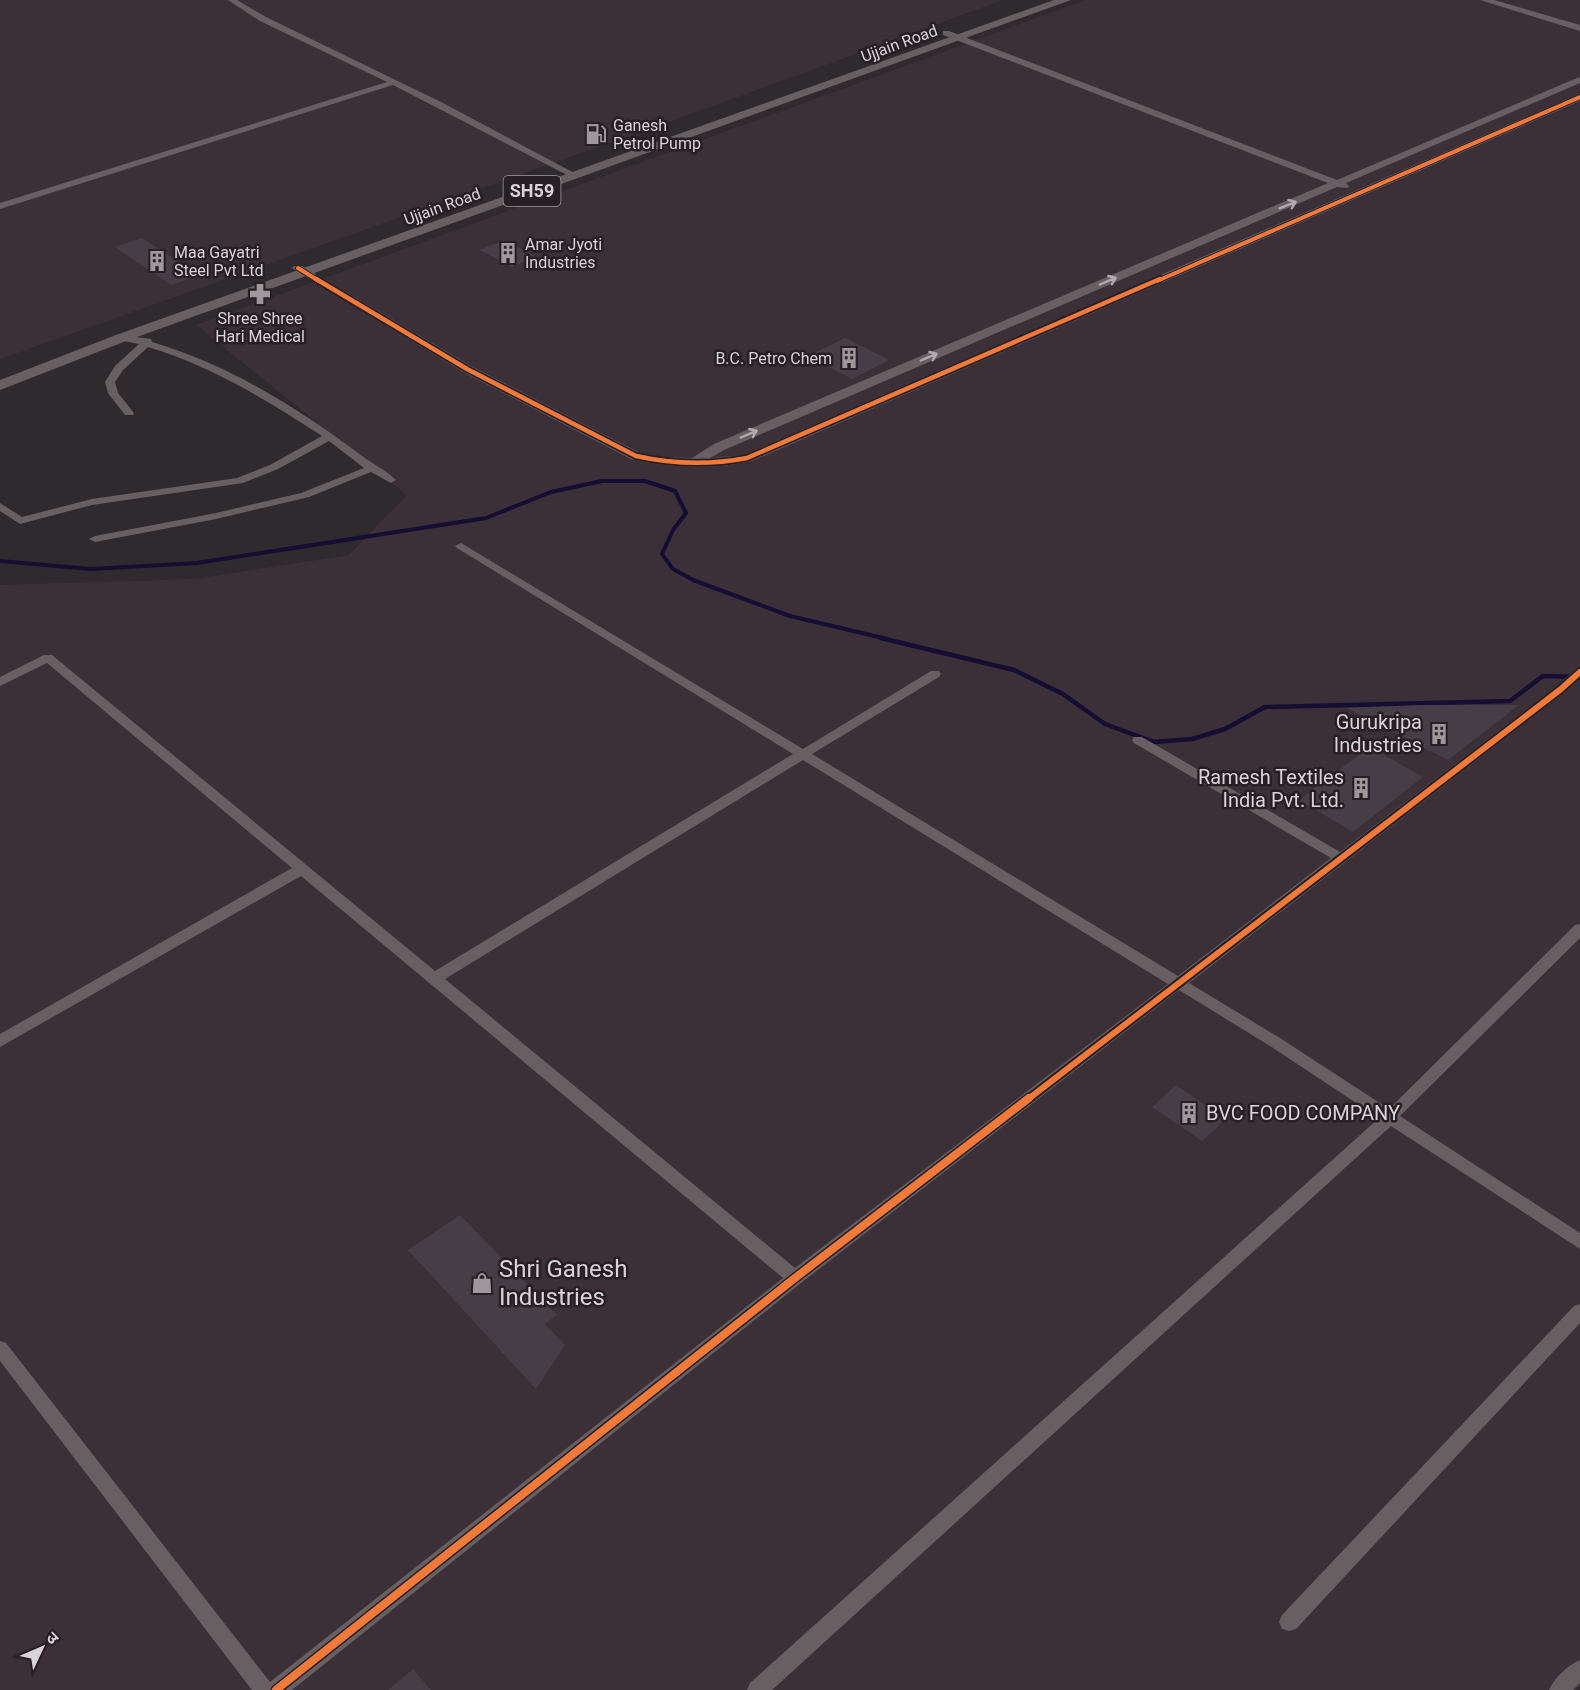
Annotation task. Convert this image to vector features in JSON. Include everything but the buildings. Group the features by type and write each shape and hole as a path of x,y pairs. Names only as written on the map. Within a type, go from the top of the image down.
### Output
{"main road":[{"name":"Ujjain Road","path":"952,36 1037,0"},
{"name":"Ujjain Road","path":"0,378 952,36 1065,0"},
{"name":"Ujjain Road","path":"0,385 302,270"}],"street":[{"path":"232,0 263,18 440,105 571,174"},
{"path":"1484,0 1580,28"},
{"path":"952,36 1359,192"},
{"path":"697,460 719,447 829,399 1340,184 1580,80"},
{"path":"0,206 393,83"},
{"path":"302,270 467,369 636,456 659,462 697,460 726,462 747,458 1580,97"},
{"path":"121,338 148,341 245,382 329,437 370,469 391,480"},
{"path":"129,413 113,393 110,382 119,368 148,341"},
{"path":"0,506 20,521 92,502 239,481 274,467 329,437"},
{"path":"95,539 216,516 305,495 370,469"},
{"path":"461,546 1275,1042 1580,1242"},
{"path":"0,681 48,658 795,1278"},
{"path":"276,1690 795,1278 1561,690 1580,672"},
{"path":"434,979 935,674"},
{"path":"1138,740 1341,858"},
{"path":"0,1041 302,869"},
{"path":"757,1690 1390,1117 1580,930"},
{"path":"1290,1622 1580,1311"},
{"path":"0,1348 264,1690"},
{"path":"1559,1690 1580,1670"}],"shaded area":[{"path":"0,0 1003,0 666,123 0,359"},
{"path":"1086,0 1580,0 1580,1686 1576,1690 0,1690 0,585 194,579 349,555 407,495 196,325"}],"waterway":[{"path":"0,561 91,569 197,563 486,518 551,492 602,481 645,481 675,491 686,513 673,530 662,554 673,569 693,580 790,616 887,639"},
{"path":"881,638 1014,670 1063,694 1105,724 1154,742 1192,739 1225,729 1265,707 1510,701 1543,676 1580,677"}],"cycle path":[{"path":"298,268 467,369 636,456 659,461 726,462 747,458 1580,97"},
{"path":"276,1690 795,1278 1561,689 1580,672"}],"place":[{"name":"Ganesh Petrol Pump","path":"596,134"},
{"name":"Amar Jyoti Industries","path":"508,253"},
{"name":"Maa Gayatri Steel Pvt Ltd","path":"157,261"},
{"name":"Shree Shree Hari Medical","path":"260,294"},
{"name":"B.C. Petro Chem","path":"849,358"},
{"name":"Gurukripa Industries","path":"1439,734"},
{"name":"Ramesh Textiles India Pvt. Ltd.","path":"1361,788"},
{"name":"BVC FOOD COMPANY","path":"1189,1113"},
{"name":"Shri Ganesh Industries","path":"482,1283"}]}
